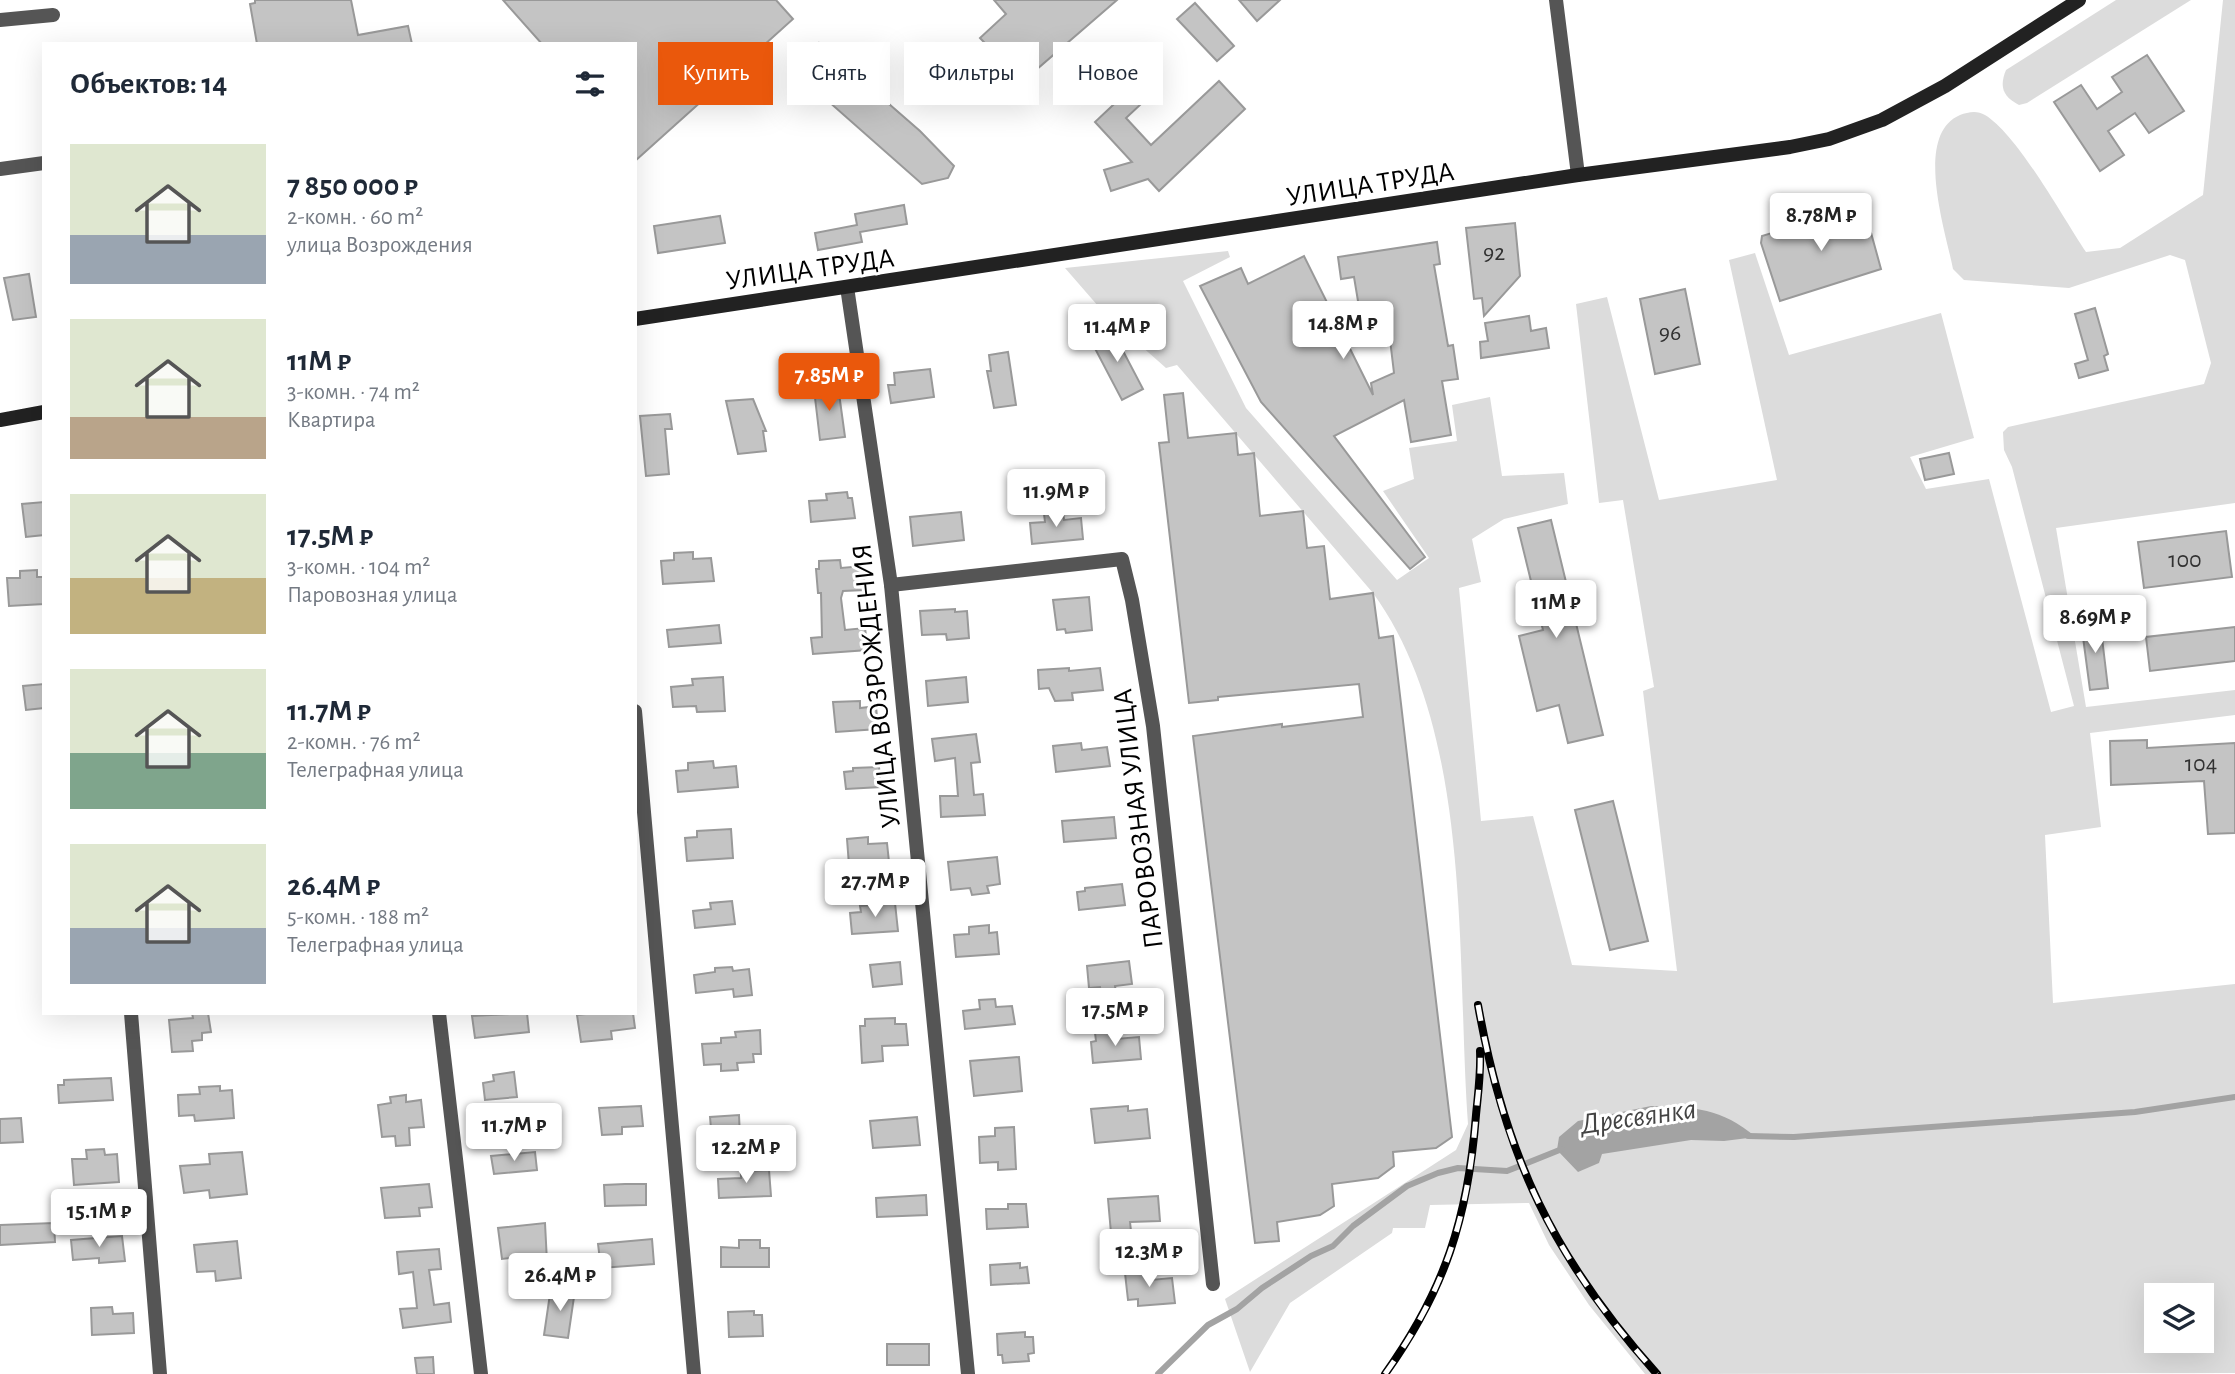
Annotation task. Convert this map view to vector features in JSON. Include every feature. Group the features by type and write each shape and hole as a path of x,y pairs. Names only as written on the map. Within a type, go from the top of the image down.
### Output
{"street":[{"path":"1556,0 1578,175"},
{"name":"УЛИЦА ТРУДА","path":"637,319 1578,175 1790,147 1860,130 1945,86 2079,0"},
{"path":"0,20 53,15"},
{"path":"0,169 42,163"},
{"name":"УЛИЦА ВОЗРОЖДЕНИЯ","path":"847,287 891,585 968,1374"},
{"path":"0,419 42,412"},
{"name":"ПАРОВОЗНАЯ УЛИЦА","path":"891,585 1122,559 1132,600 1153,726 1213,1284"},
{"path":"637,733 694,1374"},
{"path":"131,1015 160,1374"},
{"path":"439,1015 481,1374"}],"shaded area":[{"path":"2116,0 2191,0 2027,103 2019,105 2009,99 2003,86 2006,70"},
{"path":"2223,0 2235,0 2235,503 2056,528 2086,707 2235,690 2235,715 2090,733 2101,827 2045,835 2053,1003 2235,984 2235,1373 1645,1374 1589,1305 1549,1245 1529,1203 1430,1205 1425,1228 1393,1228 1392,1233 1290,1303 1250,1372 1225,1299 1456,1150 1468,1124 1459,920 1454,849 1444,779 1429,711 1406,649 1373,593 1177,365 1166,368 1105,314 1065,268 1228,251 1230,257 1183,281 1246,408 1397,580 1429,558 1383,491 1414,479 1409,448 1457,441 1452,405 1490,397 1502,476 1564,473 1568,504 1504,519 1472,539 1481,582 1459,588 1481,821 1533,816 1572,965 1677,971 1643,691 1654,687 1623,500 1599,503 1576,304 1607,297 1659,500 1777,480 1729,260 1755,253 1789,355 1941,313 1974,438 1910,457 1926,489 1989,479 2051,712 2074,706 2012,467 2004,450 2003,432 2008,427 2204,384 2211,363 2185,260 2170,255 2069,288 1964,280 1953,269 1936,186 1938,142 1946,126 1960,115 1979,112 1985,115 1998,125 2025,158 2086,252 2120,248 2203,195"}],"water":[{"path":"1651,1106 1707,1111 1731,1120 1756,1137 1724,1141 1691,1140 1602,1154 1599,1163 1578,1172 1557,1150 1559,1137 1578,1121"}],"building":[{"path":"255,0 351,0 358,35 408,26 412,42 257,42 250,4 255,3"},
{"path":"503,0 776,0 793,19 767,42 658,42 658,105 697,105 637,159 637,42 540,42"},
{"path":"994,0 1117,0 1068,42 1053,42 1053,55 1039,67 1039,42 984,42 980,38 1006,14"},
{"path":"1239,0 1280,0 1257,21"},
{"path":"1195,3 1234,46 1217,61 1177,19"},
{"path":"2147,55 2184,111 2149,133 2135,113 2108,131 2124,155 2100,171 2054,102 2081,85 2097,109 2122,92 2112,77"},
{"path":"1219,81 1245,109 1159,191 1148,179 1111,191 1104,170 1132,162 1095,122 1113,105 1140,105 1126,118 1151,145"},
{"path":"833,105 890,105 920,131 954,166 948,178 922,184"},
{"path":"904,205 907,224 860,232 862,242 818,250 815,233 857,225 855,214"},
{"path":"1858,207 1865,211 1881,269 1780,301 1761,243 1762,236"},
{"path":"720,216 725,243 658,253 654,226"},
{"path":"1515,223 1520,276 1484,316 1482,298 1474,299 1466,228"},
{"path":"1437,242 1440,264 1434,265 1448,346 1453,345 1458,379 1442,381 1451,435 1411,442 1404,400 1334,436 1425,557 1410,569 1261,402 1200,286 1241,268 1248,284 1304,256 1373,395 1371,383 1394,373 1389,331 1380,332 1377,316 1361,319 1354,277 1341,279 1338,257"},
{"path":"29,274 36,317 13,320 4,278"},
{"path":"1685,289 1700,364 1655,374 1640,299"},
{"path":"2095,308 2108,354 2104,356 2108,370 2079,378 2075,364 2088,360 2075,314"},
{"path":"1529,316 1531,331 1546,328 1549,348 1481,358 1480,342 1488,341 1485,323"},
{"path":"1111,328 1143,389 1122,400 1090,339"},
{"path":"1008,352 1016,405 994,408 987,371 991,371 989,355"},
{"path":"930,369 934,397 891,403 888,385 895,385 894,373"},
{"path":"838,386 845,437 820,440 814,389"},
{"path":"1183,393 1188,438 1236,433 1238,455 1254,453 1260,516 1303,511 1307,548 1324,546 1330,599 1373,593 1379,638 1393,636 1452,1137 1436,1148 1393,1152 1394,1166 1378,1178 1332,1184 1334,1206 1320,1215 1277,1222 1279,1241 1255,1243 1193,736 1363,717 1359,684 1218,697 1218,700 1189,703 1159,443 1169,442 1164,395"},
{"path":"753,399 766,431 763,431 766,451 738,454 726,401"},
{"path":"670,414 672,429 665,429 669,474 646,476 640,416"},
{"path":"1949,453 1954,474 1925,480 1920,459"},
{"path":"847,492 848,498 852,498 855,518 811,522 809,501 827,500 826,494"},
{"path":"42,502 42,535 26,537 22,504"},
{"path":"961,512 964,540 913,546 910,517"},
{"path":"1063,512 1064,520 1081,518 1083,539 1032,544 1030,523 1045,522 1044,514"},
{"path":"1551,520 1603,735 1568,743 1559,705 1537,711 1519,636 1543,630 1518,528"},
{"path":"2226,531 2232,577 2144,588 2138,542"},
{"path":"693,552 693,559 711,558 714,581 663,584 661,561 674,560 674,553"},
{"path":"840,560 841,568 863,566 865,590 843,591 841,598 845,630 865,628 868,650 813,654 811,638 822,637 821,593 818,593 816,569 819,569 819,561"},
{"path":"37,570 37,577 42,577 42,604 9,606 7,578 20,578 20,571"},
{"path":"1089,597 1092,630 1066,633 1065,629 1057,630 1053,600"},
{"path":"955,609 955,612 967,611 969,638 947,640 946,634 922,635 920,611"},
{"path":"2100,621 2108,688 2090,690 2081,622"},
{"path":"719,625 721,643 669,647 667,630"},
{"path":"2235,627 2235,661 2150,671 2146,637"},
{"path":"1069,668 1069,671 1100,668 1103,690 1072,693 1073,700 1055,701 1049,688 1039,689 1038,670"},
{"path":"723,677 725,711 697,712 696,706 673,707 671,687 693,685 692,679"},
{"path":"966,677 968,702 928,706 926,681"},
{"path":"42,684 42,708 26,710 23,686"},
{"path":"860,701 860,708 876,706 878,729 836,732 833,702"},
{"path":"976,734 980,762 971,763 974,795 983,794 985,815 941,817 940,796 958,796 955,758 935,761 932,739"},
{"path":"2147,740 2147,748 2235,743 2235,833 2208,834 2204,781 2111,785 2110,741"},
{"path":"1081,743 1082,750 1107,747 1110,766 1056,772 1053,746"},
{"path":"713,761 714,768 736,766 738,787 678,792 676,771 688,770 688,763"},
{"path":"879,767 881,787 846,789 844,772 853,771 853,768"},
{"path":"1613,801 1648,941 1610,950 1575,810"},
{"path":"1114,817 1116,838 1064,842 1062,821"},
{"path":"731,829 733,858 687,861 685,838 697,837 697,831"},
{"path":"868,837 868,844 887,843 889,862 849,865 847,839"},
{"path":"997,857 1000,884 987,886 989,893 972,895 970,888 951,890 948,862"},
{"path":"1122,884 1125,905 1079,910 1077,892 1085,891 1085,888"},
{"path":"732,901 735,924 695,928 693,911 711,909 710,903"},
{"path":"895,903 898,931 852,934 850,913 861,912 860,906"},
{"path":"989,925 989,933 997,932 999,954 956,957 954,935 969,934 969,927"},
{"path":"1129,961 1132,984 1115,986 1116,992 1101,993 1100,987 1089,988 1087,966"},
{"path":"900,962 902,984 873,987 870,965"},
{"path":"732,967 733,971 749,969 752,995 734,997 733,989 696,993 694,975 715,972 715,968"},
{"path":"995,999 996,1007 1012,1006 1015,1024 965,1029 963,1011 980,1009 979,1000"},
{"path":"192,1015 208,1015 211,1032 202,1033 202,1040 192,1041 193,1051 172,1052 169,1020 193,1018"},
{"path":"527,1015 529,1032 475,1038 472,1016"},
{"path":"577,1015 633,1015 635,1028 611,1031 612,1039 581,1042"},
{"path":"895,1018 895,1024 906,1024 908,1045 882,1046 883,1061 862,1063 860,1026 865,1026 865,1019"},
{"path":"760,1030 761,1054 753,1054 754,1062 737,1063 738,1070 721,1071 721,1064 704,1065 702,1044 721,1043 721,1038 736,1037 735,1032"},
{"path":"1116,1031 1116,1039 1139,1037 1141,1059 1093,1063 1091,1042 1096,1041 1095,1033"},
{"path":"1019,1057 1022,1091 974,1096 970,1061"},
{"path":"514,1072 517,1097 485,1100 483,1083 494,1081 493,1075"},
{"path":"111,1078 113,1100 59,1103 58,1085 64,1085 64,1080"},
{"path":"220,1086 220,1091 232,1090 234,1118 195,1121 194,1115 179,1116 178,1095 200,1094 199,1087"},
{"path":"406,1095 406,1102 421,1100 424,1127 409,1128 410,1145 396,1146 395,1136 382,1137 378,1105 391,1103 390,1097"},
{"path":"641,1106 643,1126 622,1127 622,1134 602,1135 599,1108"},
{"path":"1128,1106 1128,1111 1147,1109 1150,1138 1095,1143 1091,1109"},
{"path":"739,1115 740,1138 712,1140 710,1117"},
{"path":"917,1117 920,1145 873,1148 870,1121"},
{"path":"21,1118 23,1142 0,1143 0,1119"},
{"path":"1014,1127 1016,1169 998,1170 998,1162 980,1163 979,1137 995,1136 995,1128"},
{"path":"104,1149 105,1155 117,1154 119,1182 74,1185 72,1159 87,1159 86,1150"},
{"path":"242,1152 247,1194 210,1198 209,1190 184,1193 180,1166 210,1164 209,1154"},
{"path":"535,1152 537,1170 494,1174 491,1156"},
{"path":"769,1170 771,1196 719,1198 718,1179 741,1178 741,1171"},
{"path":"429,1184 432,1207 419,1208 420,1216 385,1218 381,1188"},
{"path":"646,1184 646,1205 605,1206 604,1185"},
{"path":"926,1195 927,1215 877,1217 876,1198"},
{"path":"1158,1196 1160,1221 1130,1222 1131,1231 1111,1233 1108,1199"},
{"path":"1008,1204 1026,1204 1028,1227 987,1229 986,1209 1008,1209"},
{"path":"54,1223 55,1242 0,1245 0,1225"},
{"path":"545,1223 547,1262 528,1264 527,1256 502,1259 498,1228"},
{"path":"122,1236 125,1261 99,1263 99,1258 73,1260 71,1240"},
{"path":"652,1239 654,1264 601,1268 598,1244"},
{"path":"739,1240 760,1240 760,1248 769,1248 769,1267 721,1267 721,1247 739,1248"},
{"path":"237,1241 241,1278 216,1281 215,1271 197,1272 194,1245"},
{"path":"439,1249 441,1269 429,1270 434,1305 449,1303 451,1322 403,1328 400,1309 417,1308 413,1272 399,1274 397,1252"},
{"path":"1020,1263 1020,1268 1027,1267 1029,1283 991,1285 990,1265"},
{"path":"1150,1270 1151,1280 1172,1278 1175,1303 1138,1306 1138,1299 1128,1300 1125,1273"},
{"path":"551,1287 575,1290 568,1338 544,1335"},
{"path":"112,1307 113,1314 133,1313 134,1333 92,1335 91,1308"},
{"path":"754,1311 754,1315 762,1315 763,1336 729,1337 728,1312"},
{"path":"1025,1332 1025,1337 1033,1337 1034,1353 1028,1354 1029,1361 1003,1363 1002,1355 998,1355 997,1334"},
{"path":"887,1344 929,1344 929,1365 887,1365"},
{"path":"433,1357 434,1374 417,1374 415,1358"}],"waterway":[{"name":"Дресвянка","path":"1748,1136 1794,1137 2135,1112 2235,1097"},
{"name":"Дресвянка","path":"1158,1374 1208,1325 1237,1309 1262,1288 1311,1256 1333,1246 1353,1226 1407,1186 1458,1168 1507,1171 1562,1149"}],"railway":[{"path":"1478,1005 1503,1111 1519,1158 1539,1203 1562,1247 1589,1289 1657,1374"},
{"path":"1385,1374 1423,1313 1450,1252 1460,1220 1472,1152 1480,1051"}]}
